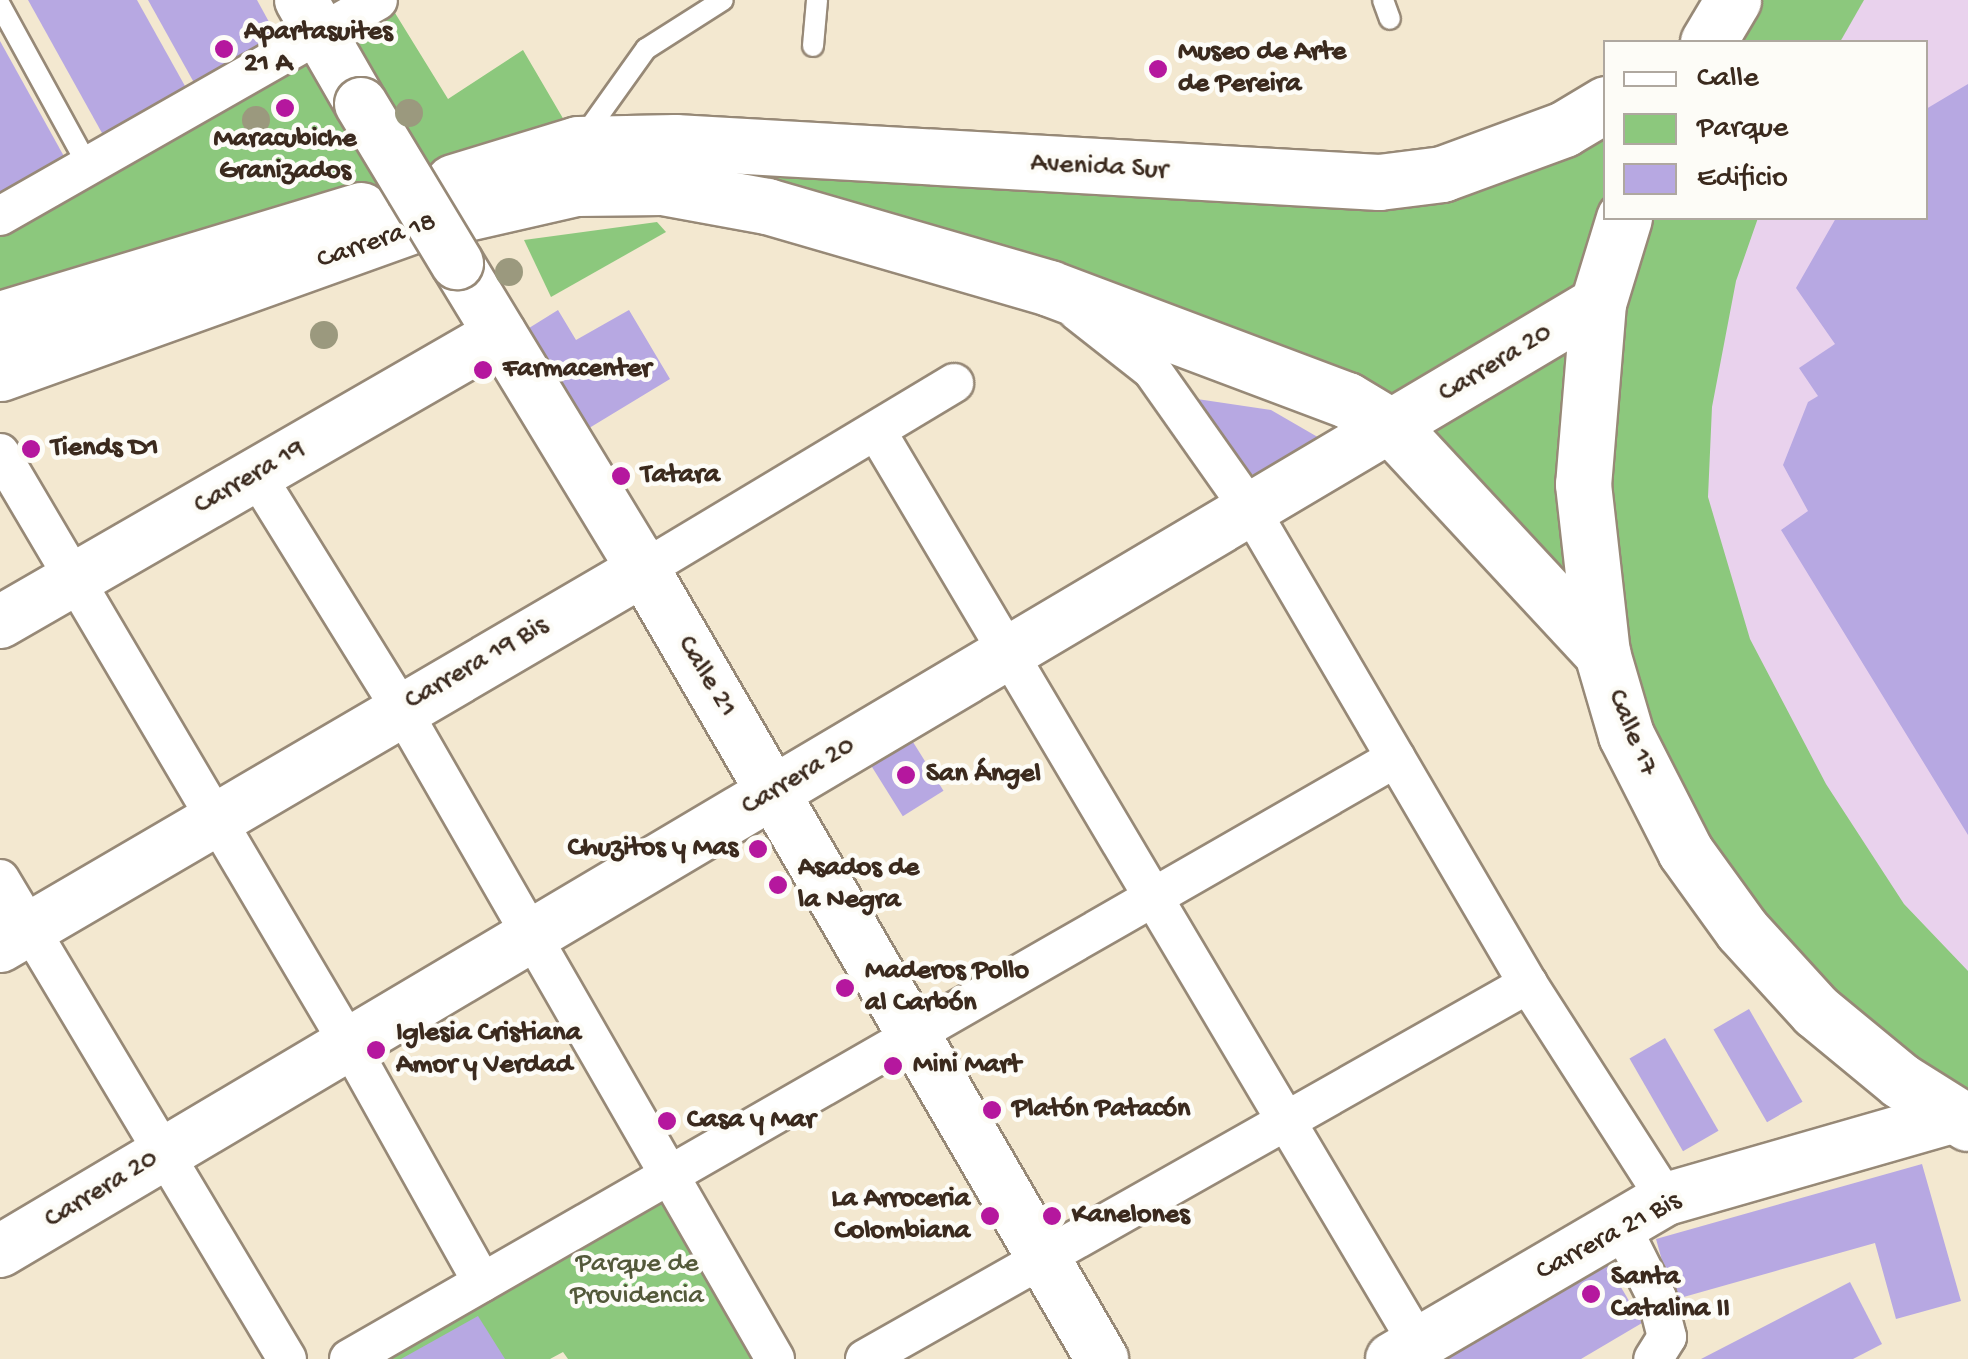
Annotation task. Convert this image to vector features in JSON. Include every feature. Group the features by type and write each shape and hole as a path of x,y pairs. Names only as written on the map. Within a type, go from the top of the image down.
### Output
{"main road":[{"path":"1709,40 1733,0"},
{"name":"Avenida Sur","path":"577,166 675,142 1379,182 1442,174 1564,129 1603,106"},
{"name":"Carrera 18","path":"0,373 577,166"},
{"name":"Carrera 18","path":"0,319 577,166 662,187 767,206 1048,288"},
{"name":"Calle 17","path":"1623,220 1598,302 1582,484 1602,653 1626,735 1685,850 1742,930 1816,1011 1964,1129"},
{"path":"1048,288 1302,378 1392,427 1602,653"}],"street":[{"path":"0,216 88,166 310,16 378,0"},
{"name":"Calle 21","path":"310,16 643,570 1102,1359"},
{"path":"1048,288 1152,370 1250,510 1528,984 1666,1200"},
{"name":"Carrera 20","path":"0,1251 1598,302"},
{"name":"Carrera 19","path":"0,622 500,334"},
{"name":"Carrera 19 Bis","path":"14,937 400,708 643,570 954,383"},
{"path":"877,432 1290,1120 1405,1351"},
{"path":"0,453 349,1044 482,1282"},
{"path":"256,474 400,708 775,1359"},
{"path":"350,1359 912,1032 1396,758"},
{"path":"0,880 14,937 165,1152 287,1359"},
{"path":"865,1359 1044,1262 1528,984"},
{"name":"Carrera 21 Bis","path":"1405,1351 1666,1200 1964,1129"},
{"path":"1621,1226 1657,1298 1667,1337 1653,1359"}],"lane":[{"path":"577,166 646,49 723,0"},
{"path":"813,46 816,0"},
{"path":"0,5 88,166"}],"shaded area":[{"path":"1733,0 1968,0 1968,1123 1816,1011 1624,220 1928,220 1928,40 1709,40"}],"green space":[{"path":"387,0 448,99 523,50 578,144 0,319 0,216"},
{"path":"1733,0 1864,0 1841,40 1708,40"},
{"path":"1603,105 1603,220 1757,220 1736,281 1712,407 1708,497 1750,639 1826,784 1904,904 1968,971 1968,1123 1742,930 1602,653 1392,427 740,184 747,167 1379,182"},
{"path":"657,222 666,232 551,297 524,240"},
{"name":"Parque de Providencia","path":"665,1173 775,1359 568,1359 563,1352 550,1359 349,1359"}],"building":[{"path":"28,0 137,0 190,95 107,142"},
{"path":"148,0 257,0 280,42 197,88"},
{"path":"0,41 66,160 0,197"},
{"path":"1968,84 1968,835 1781,530 1808,511 1783,465 1808,402 1818,396 1799,368 1835,344 1796,288 1835,220 1928,220 1928,108"},
{"path":"558,310 576,340 629,310 670,379 581,433 521,333"},
{"path":"1197,399 1271,410 1328,443 1268,479 1247,473"},
{"name":"San Ángel","path":"908,734 944,791 903,816 867,759"},
{"path":"1749,1009 1802,1102 1767,1122 1713,1030"},
{"path":"1665,1038 1718,1131 1683,1151 1629,1058"},
{"path":"1922,1164 1961,1301 1896,1319 1875,1243 1673,1300 1656,1239"},
{"name":"Santa Catalina II","path":"1608,1265 1642,1323 1581,1359 1447,1359"},
{"path":"1850,1282 1882,1344 1853,1359 1701,1359"},
{"path":"478,1316 505,1359 401,1359"}],"place":[{"name":"Apartasuites 21 A","path":"224,49"},
{"name":"Museo de Arte de Pereira","path":"1158,69"},
{"name":"Maracubiche Granizados","path":"285,108"},
{"name":"Farmacenter","path":"483,370"},
{"name":"Tiends D1","path":"31,449"},
{"name":"Tatara","path":"621,476"},
{"name":"San Ángel","path":"906,775"},
{"name":"Chuzitos y Mas","path":"758,849"},
{"name":"Asados de la Negra","path":"778,885"},
{"name":"Maderos Pollo al Carbón","path":"845,988"},
{"name":"Iglesia Cristiana Amor y Verdad","path":"376,1050"},
{"name":"Mini Mart","path":"893,1066"},
{"name":"Platón Patacón","path":"992,1110"},
{"name":"Casa y Mar","path":"667,1121"},
{"name":"La Arroceria Colombiana","path":"990,1216"},
{"name":"Kanelones","path":"1052,1216"},
{"name":"Santa Catalina II","path":"1591,1294"}]}
